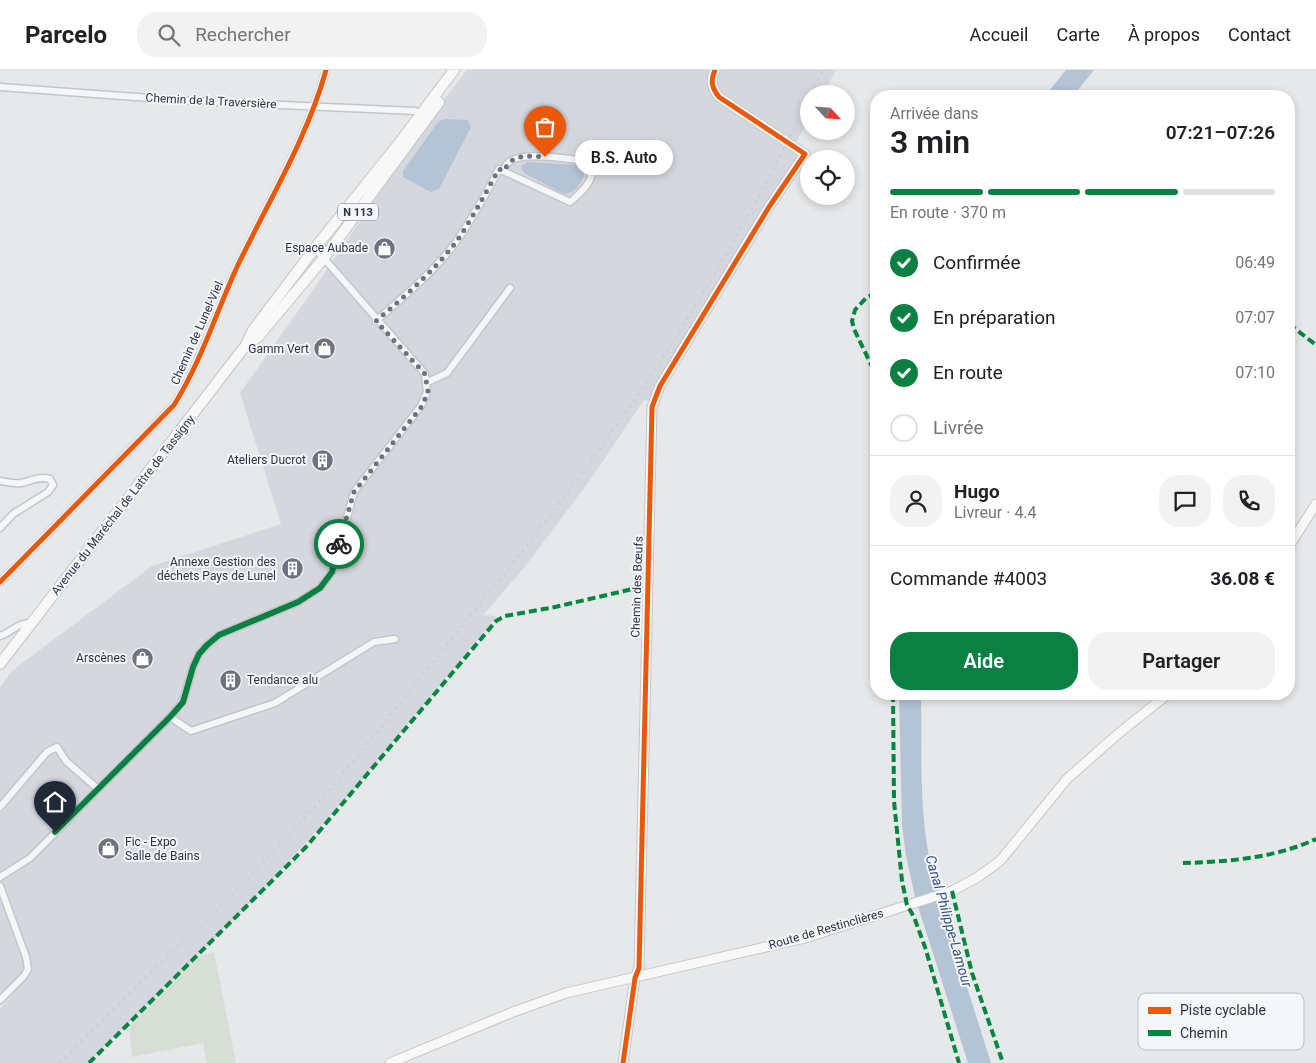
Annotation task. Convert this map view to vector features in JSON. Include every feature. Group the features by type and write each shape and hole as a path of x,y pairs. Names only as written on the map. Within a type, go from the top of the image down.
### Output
{"main road":[{"name":"Avenue du Maréchal de Lattre de Tassigny","path":"0,664 246,345 253,330 315,248 400,142 454,70"},
{"name":"Avenue du Maréchal de Lattre de Tassigny","path":"246,345 258,337 324,258 461,70"}],"street":[{"name":"Chemin de Lunel-Viel","path":"0,582 174,405 198,360 225,294 274,195 314,106 326,70"},
{"name":"Chemin des Bœufs","path":"622,1063 635,978 639,968 652,407 660,386 769,207 805,154 719,97 712,89 712,78 715,70"},
{"name":"Chemin de la Traversière","path":"0,87 191,101 415,111 420,115"},
{"path":"376,321 416,286 455,243 499,169 570,202 579,195 591,179 593,170 590,163 581,160 527,156 507,163 504,171"},
{"path":"0,877 30,858 170,717 183,702 193,667 199,654 207,645 219,635 298,602 320,588 332,572 354,492 422,406 428,392 425,374 376,321 315,248"},
{"path":"426,383 447,373 510,288"},
{"path":"0,481 19,483 36,478 50,478 53,485 48,492 13,514 0,528"},
{"path":"1295,537 1316,504"},
{"path":"0,636 22,623 31,623"},
{"path":"170,717 191,731 275,703 374,642 395,639"},
{"name":"Route de Restinclières","path":"390,1063 513,1012 566,993 804,938 952,891 978,877 1000,861 1067,779 1119,733 1160,700"},
{"path":"0,807 47,752 57,747 66,762 98,790"},
{"path":"0,886 26,957 28,969 24,976 0,1000"}],"shaded area":[{"path":"467,70 836,70 828,85 800,85 800,135 795,144 799,155 794,166 657,383 649,401 644,400 588,483 524,568 483,615 497,616 354,789 273,879 172,982 87,1063 0,1063 0,1009 20,986 0,1006 0,687 13,670 152,566 281,524 240,393 436,110"},
{"path":"214,952 236,1063 207,1063 203,1043 132,1057 129,1027 198,957"}],"water":[{"path":"1066,70 1094,70 1078,90 1050,90"},
{"path":"444,119 468,120 471,127 439,189 431,192 403,177 403,171 438,122"},
{"path":"528,162 577,165 583,169 584,176 574,190 564,194 524,173 521,168 522,165"},
{"path":"899,700 921,700 922,789 929,855 936,889 991,1063 968,1063 915,897 906,856 902,825"}],"railway":[{"path":"816,85 823,70"},
{"path":"60,1063 242,884 300,823 374,736 548,518 636,398 690,315 764,186 800,117"}],"marked path":[{"path":"870,296 855,310 852,321 870,362"},
{"path":"1295,329 1316,345"},
{"path":"89,1063 306,847 496,621 505,616 555,607 637,588 647,588"},
{"path":"893,700 894,801 902,881 907,905 914,917 925,947 959,1063"},
{"path":"1183,863 1268,855 1316,839"},
{"path":"952,891 972,973 1003,1063"}],"cycle path":[{"path":"0,582 174,405 200,355 237,267 298,146 326,70"},
{"path":"623,1063 635,978 639,968 652,407 660,386 769,207 805,154 719,97 712,84 715,70"}],"way so far":[{"path":"339,544 354,492 422,406 428,392 425,374 376,321 416,286 455,243 499,169 504,171 507,163 517,158 527,156 545,157"}],"place":[{"name":"B.S. Auto","path":"545,157"},
{"name":"Espace Aubade","path":"384,248"},
{"name":"Gamm Vert","path":"325,349"},
{"name":"Ateliers Ducrot","path":"322,460"},
{"name":"Annexe Gestion des déchets Pays de Lunel","path":"292,569"},
{"name":"Arscènes","path":"142,658"},
{"name":"Tendance alu","path":"231,680"},
{"name":"Fic - Expo Salle de Bains","path":"109,849"}],"route":[{"path":"55,832 183,702 193,667 199,654 207,645 219,635 298,602 320,588 332,572 339,544"}],"water label":[{"name":"Canal Philippe-Lamour","path":"949,921"}]}
